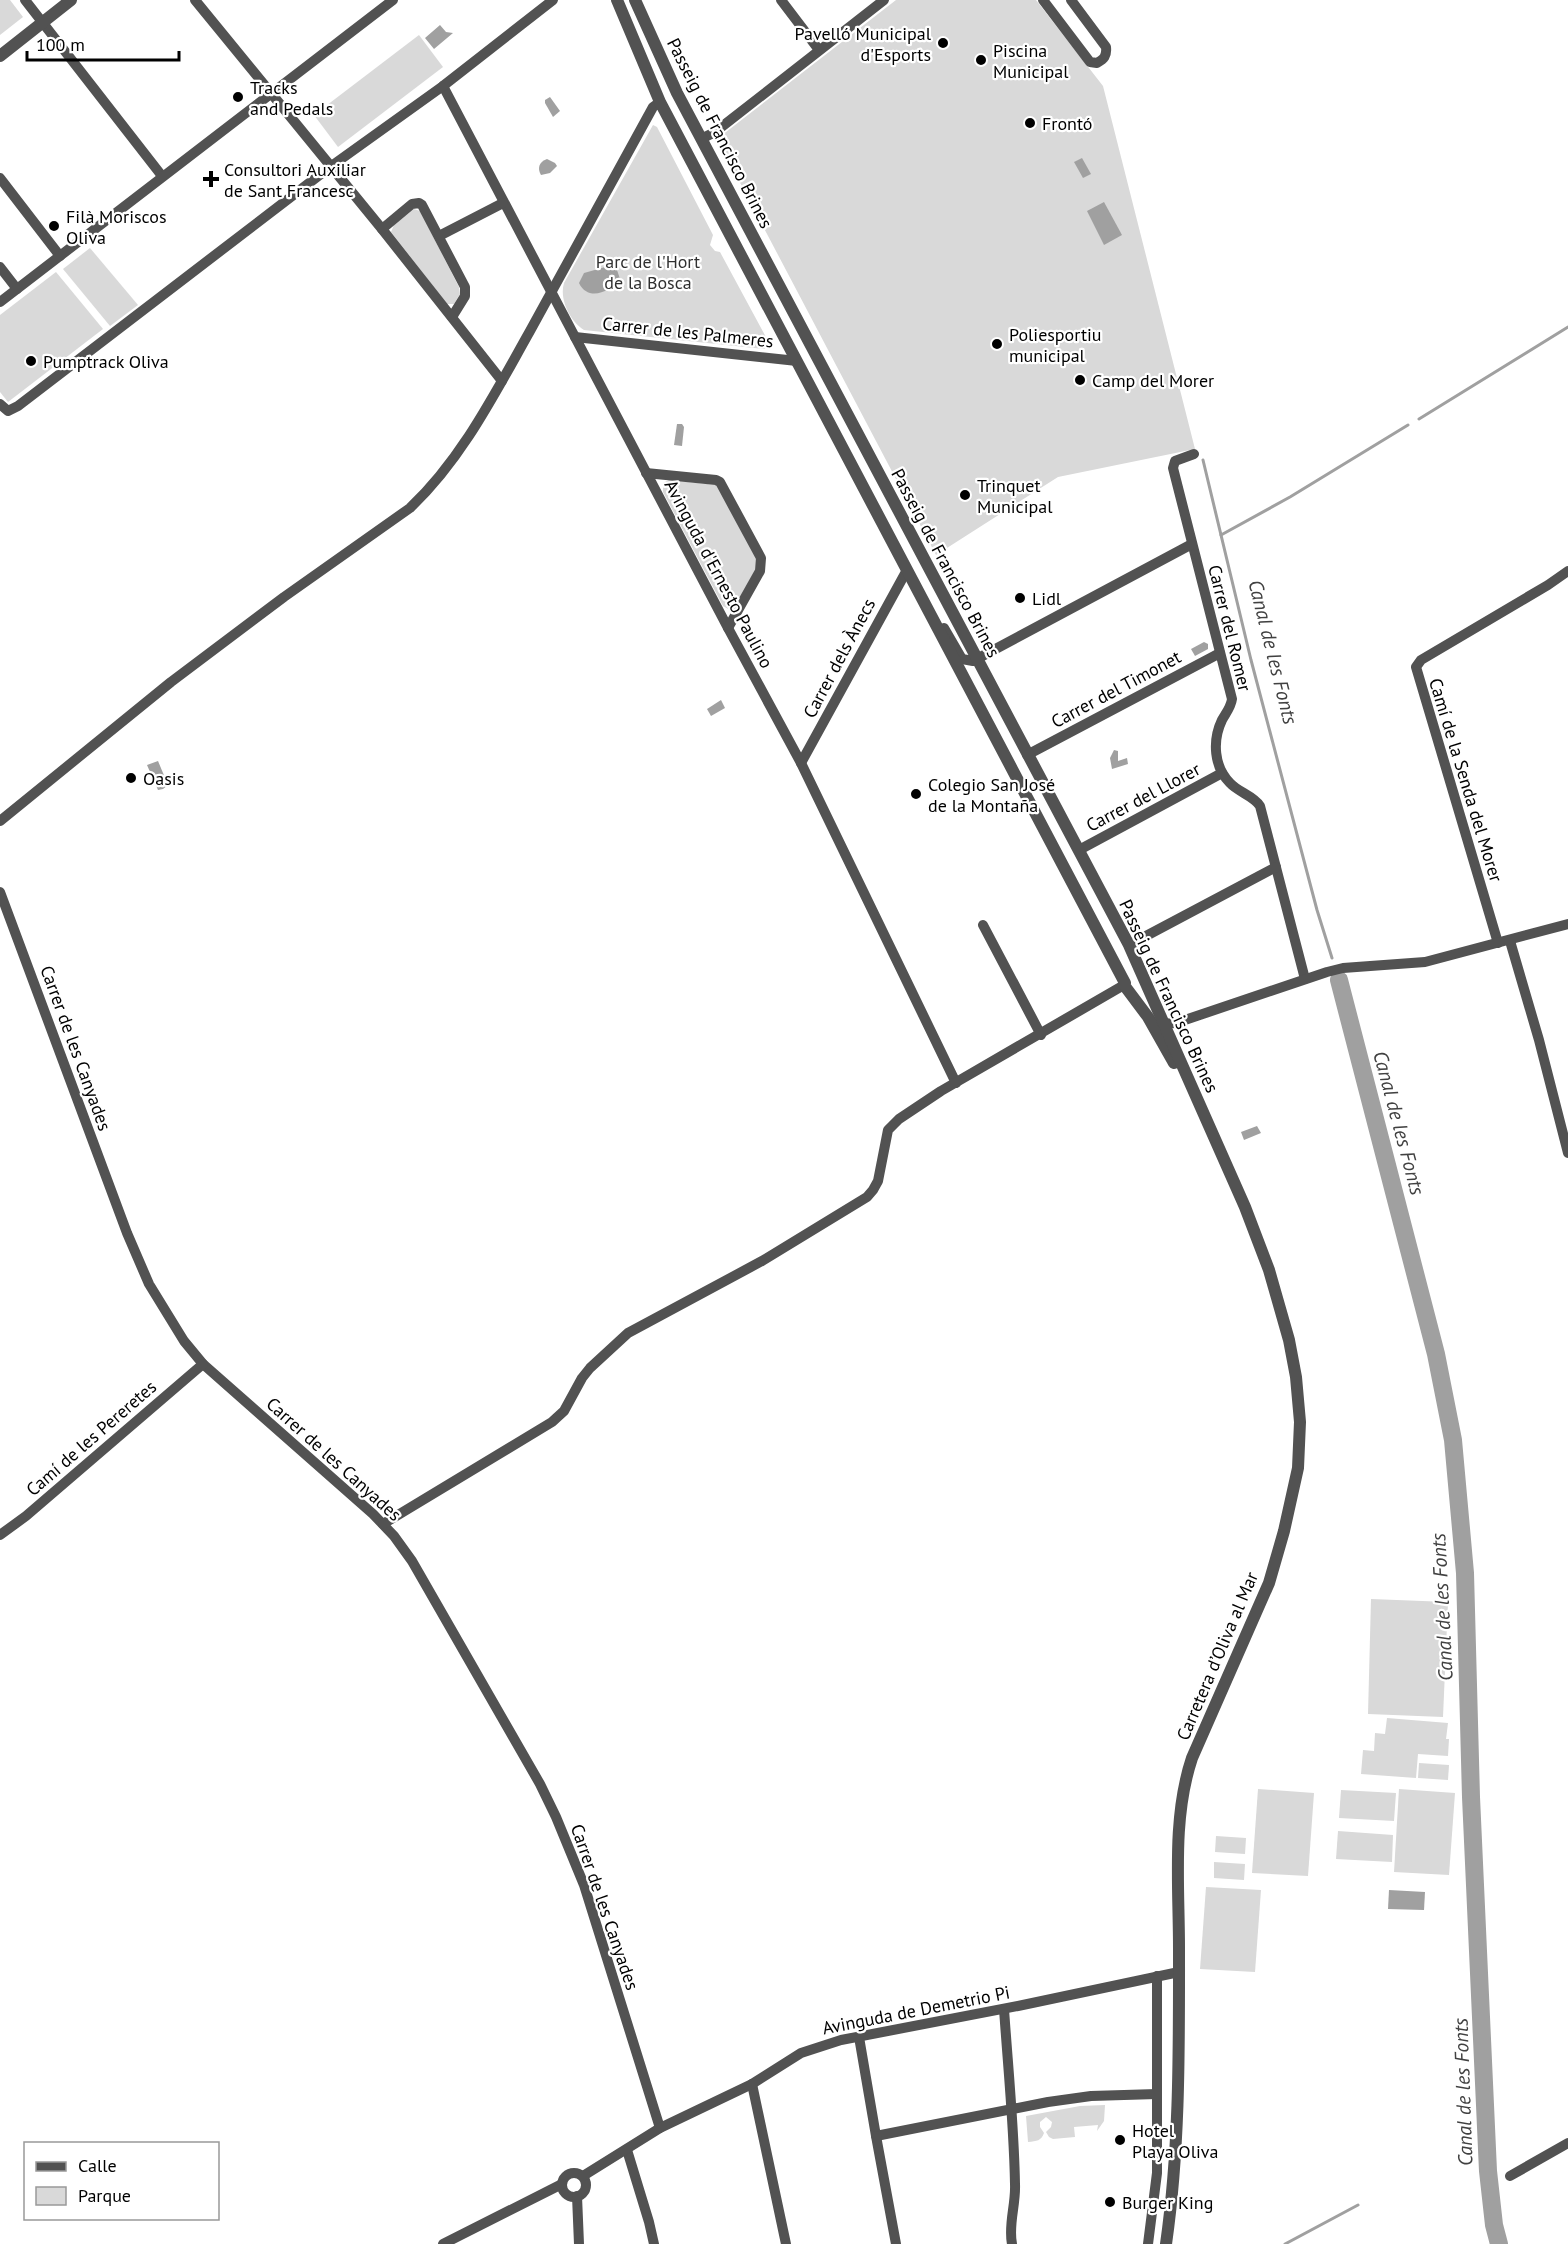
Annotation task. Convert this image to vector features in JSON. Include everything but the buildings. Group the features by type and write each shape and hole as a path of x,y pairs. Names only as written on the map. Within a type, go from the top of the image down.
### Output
{"street":[{"path":"25,0 162,176"},
{"path":"0,56 71,0"},
{"path":"195,0 382,229 502,381"},
{"path":"0,303 393,0"},
{"path":"0,404 8,411 18,406 330,167 443,86 553,0"},
{"name":"Passeig de Francisco Brines","path":"617,0 660,102 1128,990 1148,1017 1203,1113"},
{"name":"Passeig de Francisco Brines","path":"635,0 674,87 701,139 1129,945 1203,1113"},
{"path":"781,0 819,50"},
{"path":"701,139 715,132 884,0"},
{"path":"1043,0 1090,62 1097,63 1104,60 1107,54 1106,47 1071,0"},
{"name":"Avinguda d'Ernesto Paulino","path":"443,86 801,763 956,1083"},
{"path":"654,90 674,87"},
{"path":"0,821 171,682 284,597 410,508 447,470 502,381 653,107 674,87"},
{"path":"0,178 60,256"},
{"path":"439,236 503,203"},
{"path":"382,229 412,204 422,205 466,290 452,317"},
{"path":"0,267 17,289"},
{"name":"Carrer de les Palmeres","path":"575,337 797,361"},
{"name":"Carrer del Romer","path":"1194,454 1175,461 1173,468 1232,699 1219,726 1216,741 1217,757 1222,773"},
{"path":"646,473 720,482 761,558 760,571 728,628"},
{"path":"929,611 936,615 962,659 973,662 1192,544"},
{"name":"Carrer dels Ànecs","path":"801,763 907,570"},
{"name":"Camí de la Senda del Morer","path":"1497,943 1416,667 1421,660 1568,571"},
{"name":"Carrer del Timonet","path":"1027,755 1220,653"},
{"path":"1222,773 1240,792 1258,802 1305,979"},
{"name":"Carrer del Llorer","path":"1079,850 1222,773"},
{"path":"1129,945 1276,867"},
{"name":"Carrer de les Canyades","path":"0,892 127,1233 149,1284 184,1341 203,1364 383,1524 412,1561 540,1784 584,1885 660,2128"},
{"path":"1128,990 1145,1003 1155,1023 1165,1025 1326,972 1343,968 1425,962 1568,924"},
{"path":"983,925 1041,1035"},
{"path":"1510,941 1539,1040 1568,1153"},
{"path":"1128,990 1141,972"},
{"path":"383,1524 552,1422 564,1411 590,1368 628,1333 762,1261 867,1197 878,1180 885,1137 891,1126 956,1083 1041,1035 1128,990 1147,986"},
{"name":"Carretera d’Oliva al Mar","path":"1167,2238 1176,2151 1179,1846 1184,1785 1200,1738 1269,1583 1289,1509 1300,1447 1296,1377 1280,1305 1245,1207 1203,1113"},
{"name":"Camí de les Pereretes","path":"0,1535 26,1516 203,1364"},
{"name":"Avinguda de Demetrio Pi","path":"583,2176 660,2128 752,2084 801,2053 826,2044 1179,1972"},
{"path":"1148,2244 1157,2173 1157,1976"},
{"path":"1004,2009 1012,2109 1015,2187 1010,2229 1011,2243"},
{"path":"859,2037 896,2244"},
{"path":"752,2084 786,2244"},
{"path":"876,2136 1091,2096 1157,2094"},
{"path":"1510,2176 1568,2143"},
{"path":"627,2150 654,2244"},
{"path":"571,2172 583,2176 586,2186 583,2193 578,2196 566,2194 562,2184 564,2177 571,2172"},
{"path":"443,2244 562,2184"},
{"path":"578,2196 579,2244"}],"green space":[{"path":"0,0 10,0 23,17 0,35"},
{"name":"Poliesportiu municipal","path":"896,0 1036,0 1103,86 1195,449 1058,477 936,555 717,139"},
{"path":"419,35 443,67 338,147 314,115"},
{"name":"Parc de l'Hort de la Bosca","path":"653,125 657,127 713,235 710,245 715,251 720,252 767,339 768,344 765,349 584,330 574,321 564,303 564,283"},
{"path":"414,209 420,211 459,287 460,294 454,304 447,304 391,232 394,225"},
{"path":"90,248 138,305 110,326 63,269"},
{"name":"Pumptrack Oliva","path":"56,272 103,329 8,402 0,392 0,315"},
{"path":"669,480 717,485 759,563 735,607 730,610 723,606 663,492 663,483"},
{"path":"1371,1599 1448,1602 1443,1717 1368,1714"},
{"path":"1387,1718 1448,1723 1446,1739 1449,1739 1448,1756 1418,1754 1416,1778 1361,1774 1363,1750 1374,1751 1375,1733 1385,1734"},
{"path":"1419,1763 1449,1765 1448,1780 1418,1778"},
{"path":"1258,1789 1314,1793 1308,1876 1252,1873"},
{"path":"1399,1789 1455,1793 1449,1875 1394,1872"},
{"path":"1341,1790 1396,1793 1394,1821 1339,1818"},
{"path":"1338,1831 1393,1835 1392,1862 1336,1859"},
{"path":"1216,1836 1246,1838 1245,1854 1215,1852"},
{"path":"1214,1862 1245,1864 1244,1880 1214,1878"},
{"path":"1206,1887 1261,1890 1255,1972 1200,1969"},
{"path":"1105,2105 1104,2121 1097,2131 1098,2125 1074,2127 1075,2137 1053,2139 1046,2132 1052,2122 1046,2117 1040,2122 1044,2133 1042,2138 1028,2142 1026,2116 1080,2106"}],"shaded area":[{"path":"440,25 446,32 453,33 434,49 425,38"},
{"path":"550,97 560,111 553,117 545,103 545,100"},
{"path":"1082,158 1091,174 1083,178 1074,162"},
{"path":"547,159 557,166 550,173 541,175 540,166"},
{"path":"1104,202 1122,235 1104,245 1087,211"},
{"path":"609,266 617,270 620,279 616,284 605,291 593,294 583,289 579,283 584,273"},
{"path":"677,424 682,424 684,427 682,446 674,445"},
{"path":"1204,642 1208,644 1208,649 1195,656 1191,649"},
{"path":"721,700 725,708 711,716 707,709"},
{"path":"1114,750 1118,751 1118,761 1127,758 1128,764 1112,769 1110,758"},
{"path":"158,761 168,785 158,790 147,765"},
{"path":"1257,1126 1261,1133 1244,1140 1241,1132"},
{"path":"1389,1890 1425,1892 1424,1910 1388,1909"}],"waterway":[{"path":"1419,419 1568,327"},
{"path":"1221,535 1290,497 1408,425"},
{"name":"Canal de les Fonts","path":"1203,460 1251,660 1317,910 1332,958"},
{"name":"Canal de les Fonts","path":"1339,980 1436,1354 1453,1440 1465,1573 1471,1797 1488,2171 1494,2225 1499,2244"},
{"path":"1285,2244 1358,2205"}],"place":[{"name":"Pavelló Municipal d'Esports","path":"943,43"},
{"name":"Piscina Municipal","path":"981,60"},
{"name":"Tracks and Pedals","path":"238,97"},
{"name":"Frontó","path":"1030,123"},
{"name":"Consultori Auxiliar de Sant Francesc","path":"211,179"},
{"name":"Filà Moriscos Oliva","path":"54,226"},
{"name":"Poliesportiu municipal","path":"997,344"},
{"name":"Pumptrack Oliva","path":"31,361"},
{"name":"Camp del Morer","path":"1080,380"},
{"name":"Trinquet Municipal","path":"965,495"},
{"name":"Lidl","path":"1020,598"},
{"name":"Oasis","path":"131,778"},
{"name":"Colegio San José de la Montaña","path":"916,794"},
{"name":"Hotel Playa Oliva","path":"1120,2140"},
{"name":"Burger King","path":"1110,2202"}]}
